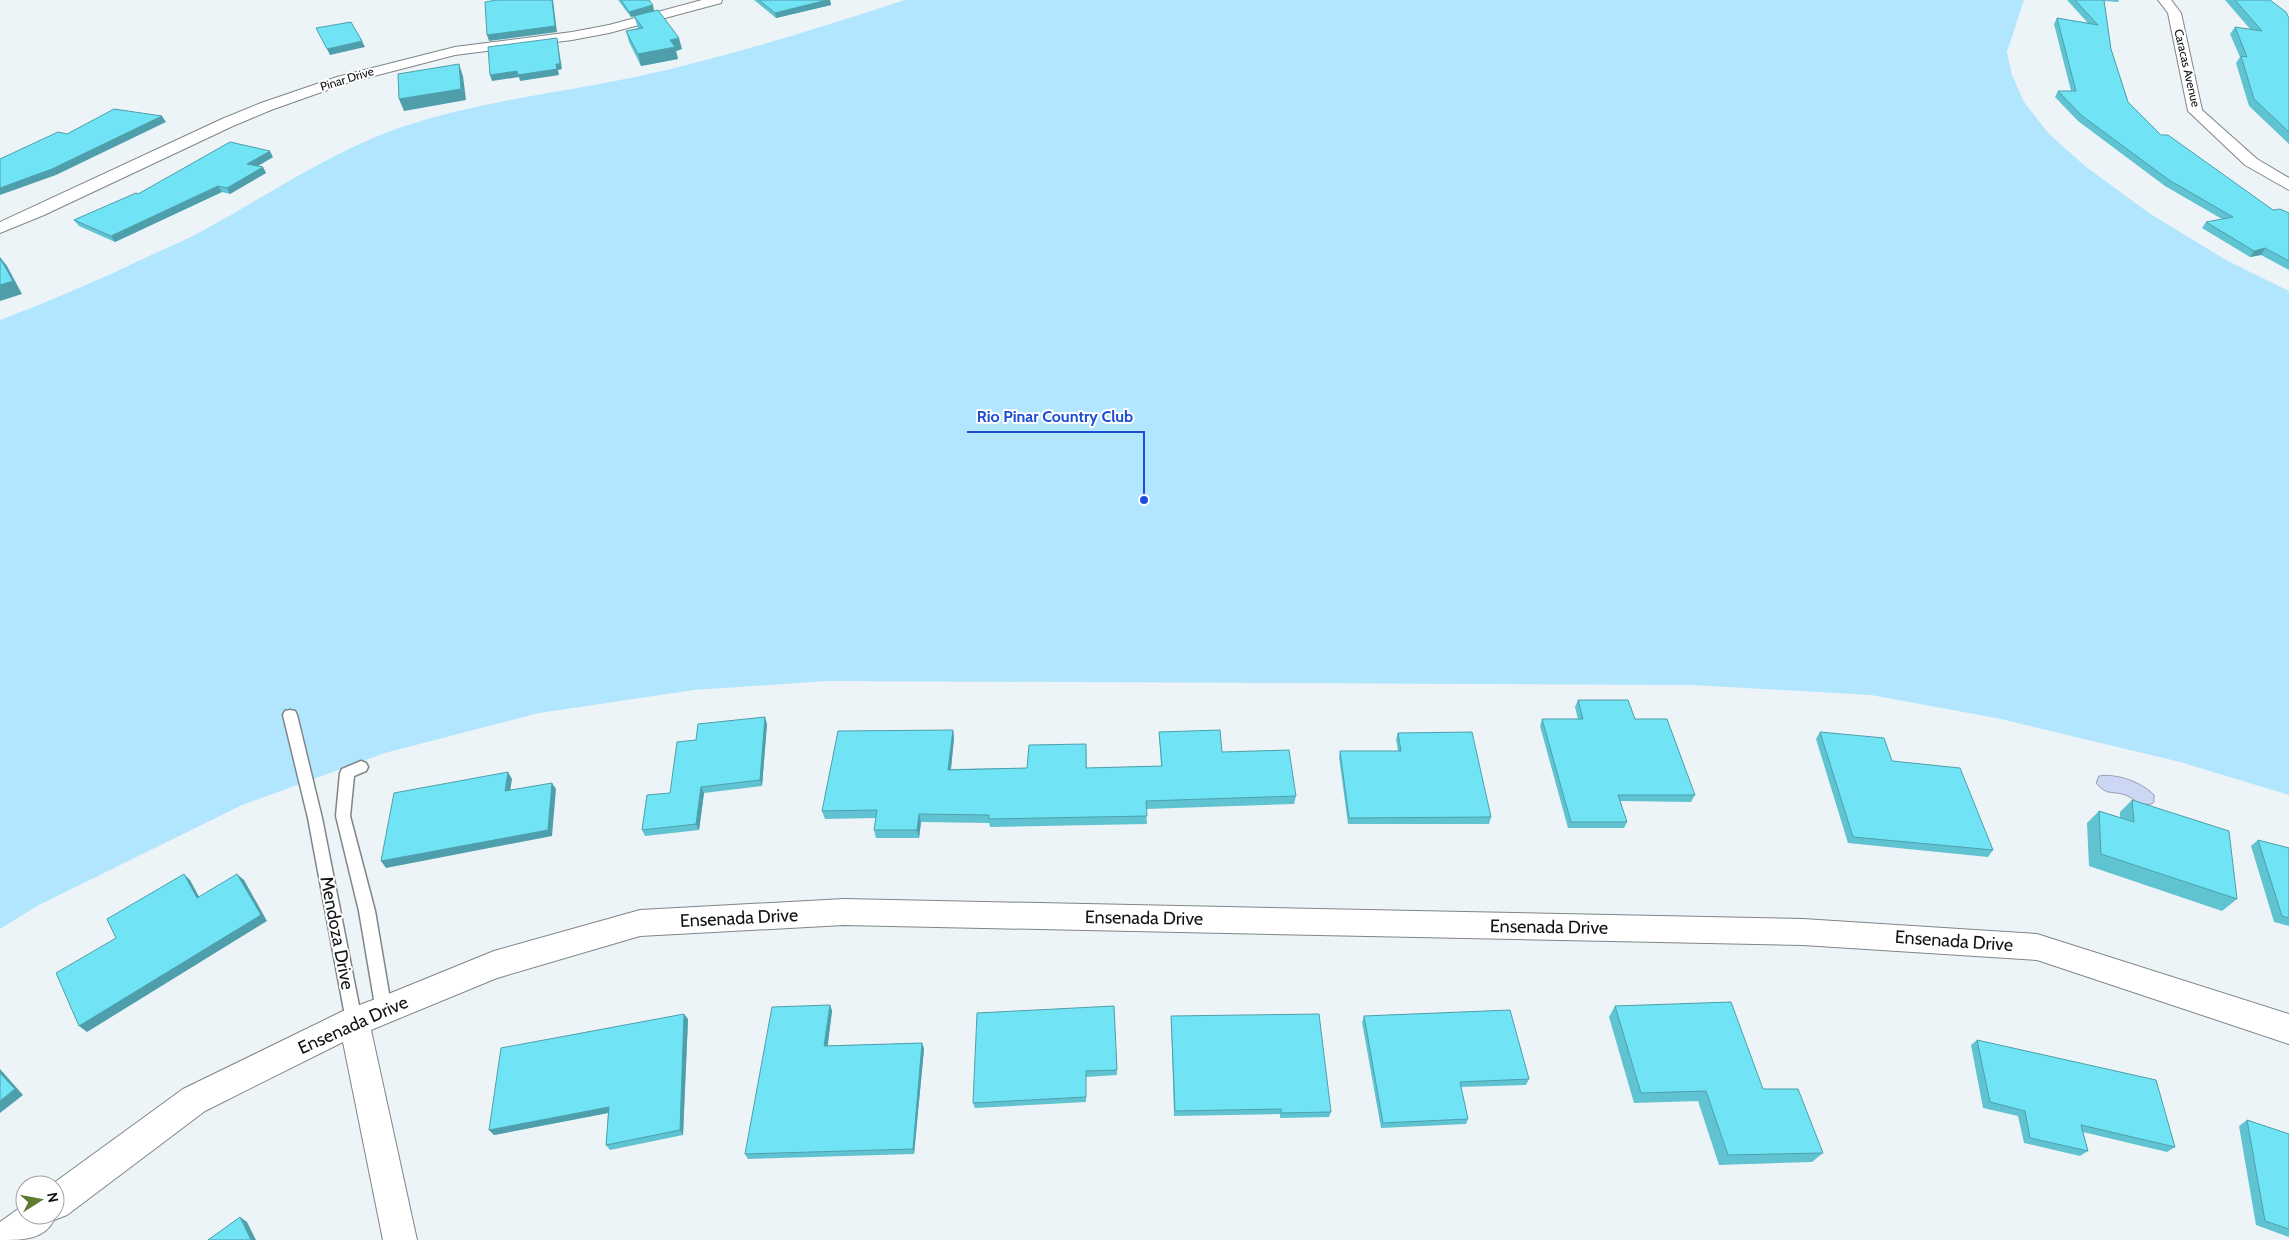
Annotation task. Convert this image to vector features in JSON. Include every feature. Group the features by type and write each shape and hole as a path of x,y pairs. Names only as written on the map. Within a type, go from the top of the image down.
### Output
{"street":[{"name":"Pinar Drive","path":"0,228 39,212 228,122 305,92 393,66 457,50 573,35 645,20 716,0"},
{"name":"Caracas Avenue","path":"2164,0 2174,13 2196,111 2251,162 2289,185"},
{"name":"Ensenada Drive","path":"65,1196 194,1100 369,1016 494,965 640,923 844,912 1803,932 2037,947 2289,1029"},
{"name":"Mendoza Drive","path":"369,1016 400,1240"},
{"path":"5,1240 25,1225"}],"lane":[{"name":"Mendoza Drive","path":"290,715 315,818 369,1016"},
{"path":"361,767 347,773 343,816 367,911 369,1016"}],"shaded area":[{"path":"905,0 2024,0 2007,52 2012,75 2024,102 2049,134 2085,166 2149,213 2226,260 2289,291 2289,795 2180,762 2001,719 1871,695 1692,685 828,681 694,690 539,713 385,753 242,805 37,906 0,929 0,320 93,282 190,237 344,151 393,130 422,120 482,105 635,77 703,61 805,32"},
{"path":"2099,776 2121,777 2136,782 2154,795 2154,802 2152,804 2142,804 2126,795 2105,791 2096,783"}],"building":[{"path":"497,0 552,0 555,26 487,35 485,2"},
{"path":"621,0 649,0 653,5 629,12"},
{"path":"759,0 827,0 775,13"},
{"path":"2075,0 2104,0 2111,49 2128,102 2161,135 2168,135 2273,210 2280,209 2289,213 2289,261 2265,248 2254,251 2206,222 2233,217 2169,180 2081,115 2058,91 2076,91 2057,18 2098,25"},
{"path":"2235,0 2270,0 2286,12 2289,18 2289,132 2254,99 2241,56 2247,57 2235,27 2262,31"},
{"path":"658,10 679,38 670,40 675,47 638,54 626,31 643,28 634,16"},
{"path":"351,22 362,41 327,49 316,28"},
{"path":"557,38 560,64 556,64 557,69 518,75 517,71 490,75 488,47"},
{"path":"459,64 461,89 399,99 398,74"},
{"path":"114,109 162,116 52,169 0,188 0,159 58,132 67,134"},
{"path":"230,142 270,151 247,164 263,167 227,188 218,186 111,236 74,220 136,193 138,194"},
{"path":"0,258 13,281 0,285"},
{"path":"1578,700 1628,700 1635,719 1667,719 1695,795 1618,795 1627,822 1571,822 1542,719 1583,719"},
{"path":"765,717 760,780 701,787 696,824 642,830 647,795 670,793 677,742 696,740 698,724"},
{"path":"953,730 948,770 1027,768 1029,745 1086,744 1086,768 1162,766 1159,732 1220,730 1222,752 1289,750 1296,796 1146,801 1147,816 989,819 989,815 919,814 917,830 874,830 877,810 822,811 838,731"},
{"path":"1472,732 1491,817 1349,818 1340,751 1401,751 1398,733"},
{"path":"1820,732 1884,738 1892,761 1960,768 1993,850 1853,837"},
{"path":"508,772 505,791 552,783 548,830 381,861 394,793"},
{"path":"2132,800 2229,831 2237,899 2101,854 2099,811 2134,822"},
{"path":"2258,840 2289,848 2289,918 2282,916"},
{"path":"184,874 197,898 237,874 261,915 79,1026 56,973 116,938 107,919"},
{"path":"1731,1002 1763,1089 1798,1089 1823,1153 1728,1155 1706,1091 1641,1093 1615,1006"},
{"path":"830,1005 824,1046 922,1043 913,1149 745,1154 772,1007"},
{"path":"1114,1006 1117,1070 1086,1071 1086,1097 973,1103 977,1013"},
{"path":"1510,1010 1529,1079 1460,1082 1468,1119 1383,1123 1364,1016"},
{"path":"684,1014 680,1130 606,1145 609,1107 489,1130 501,1048"},
{"path":"1319,1014 1331,1112 1281,1113 1281,1109 1175,1111 1171,1016"},
{"path":"1977,1040 2156,1080 2175,1147 2081,1125 2088,1151 2030,1138 2025,1111 1990,1102"},
{"path":"0,1073 15,1089 0,1101"},
{"path":"2247,1120 2289,1134 2289,1229 2265,1221"},
{"path":"240,1217 251,1240 208,1240"}],"place":[{"name":"Rio Pinar Country Club","path":"1144,500"}]}
